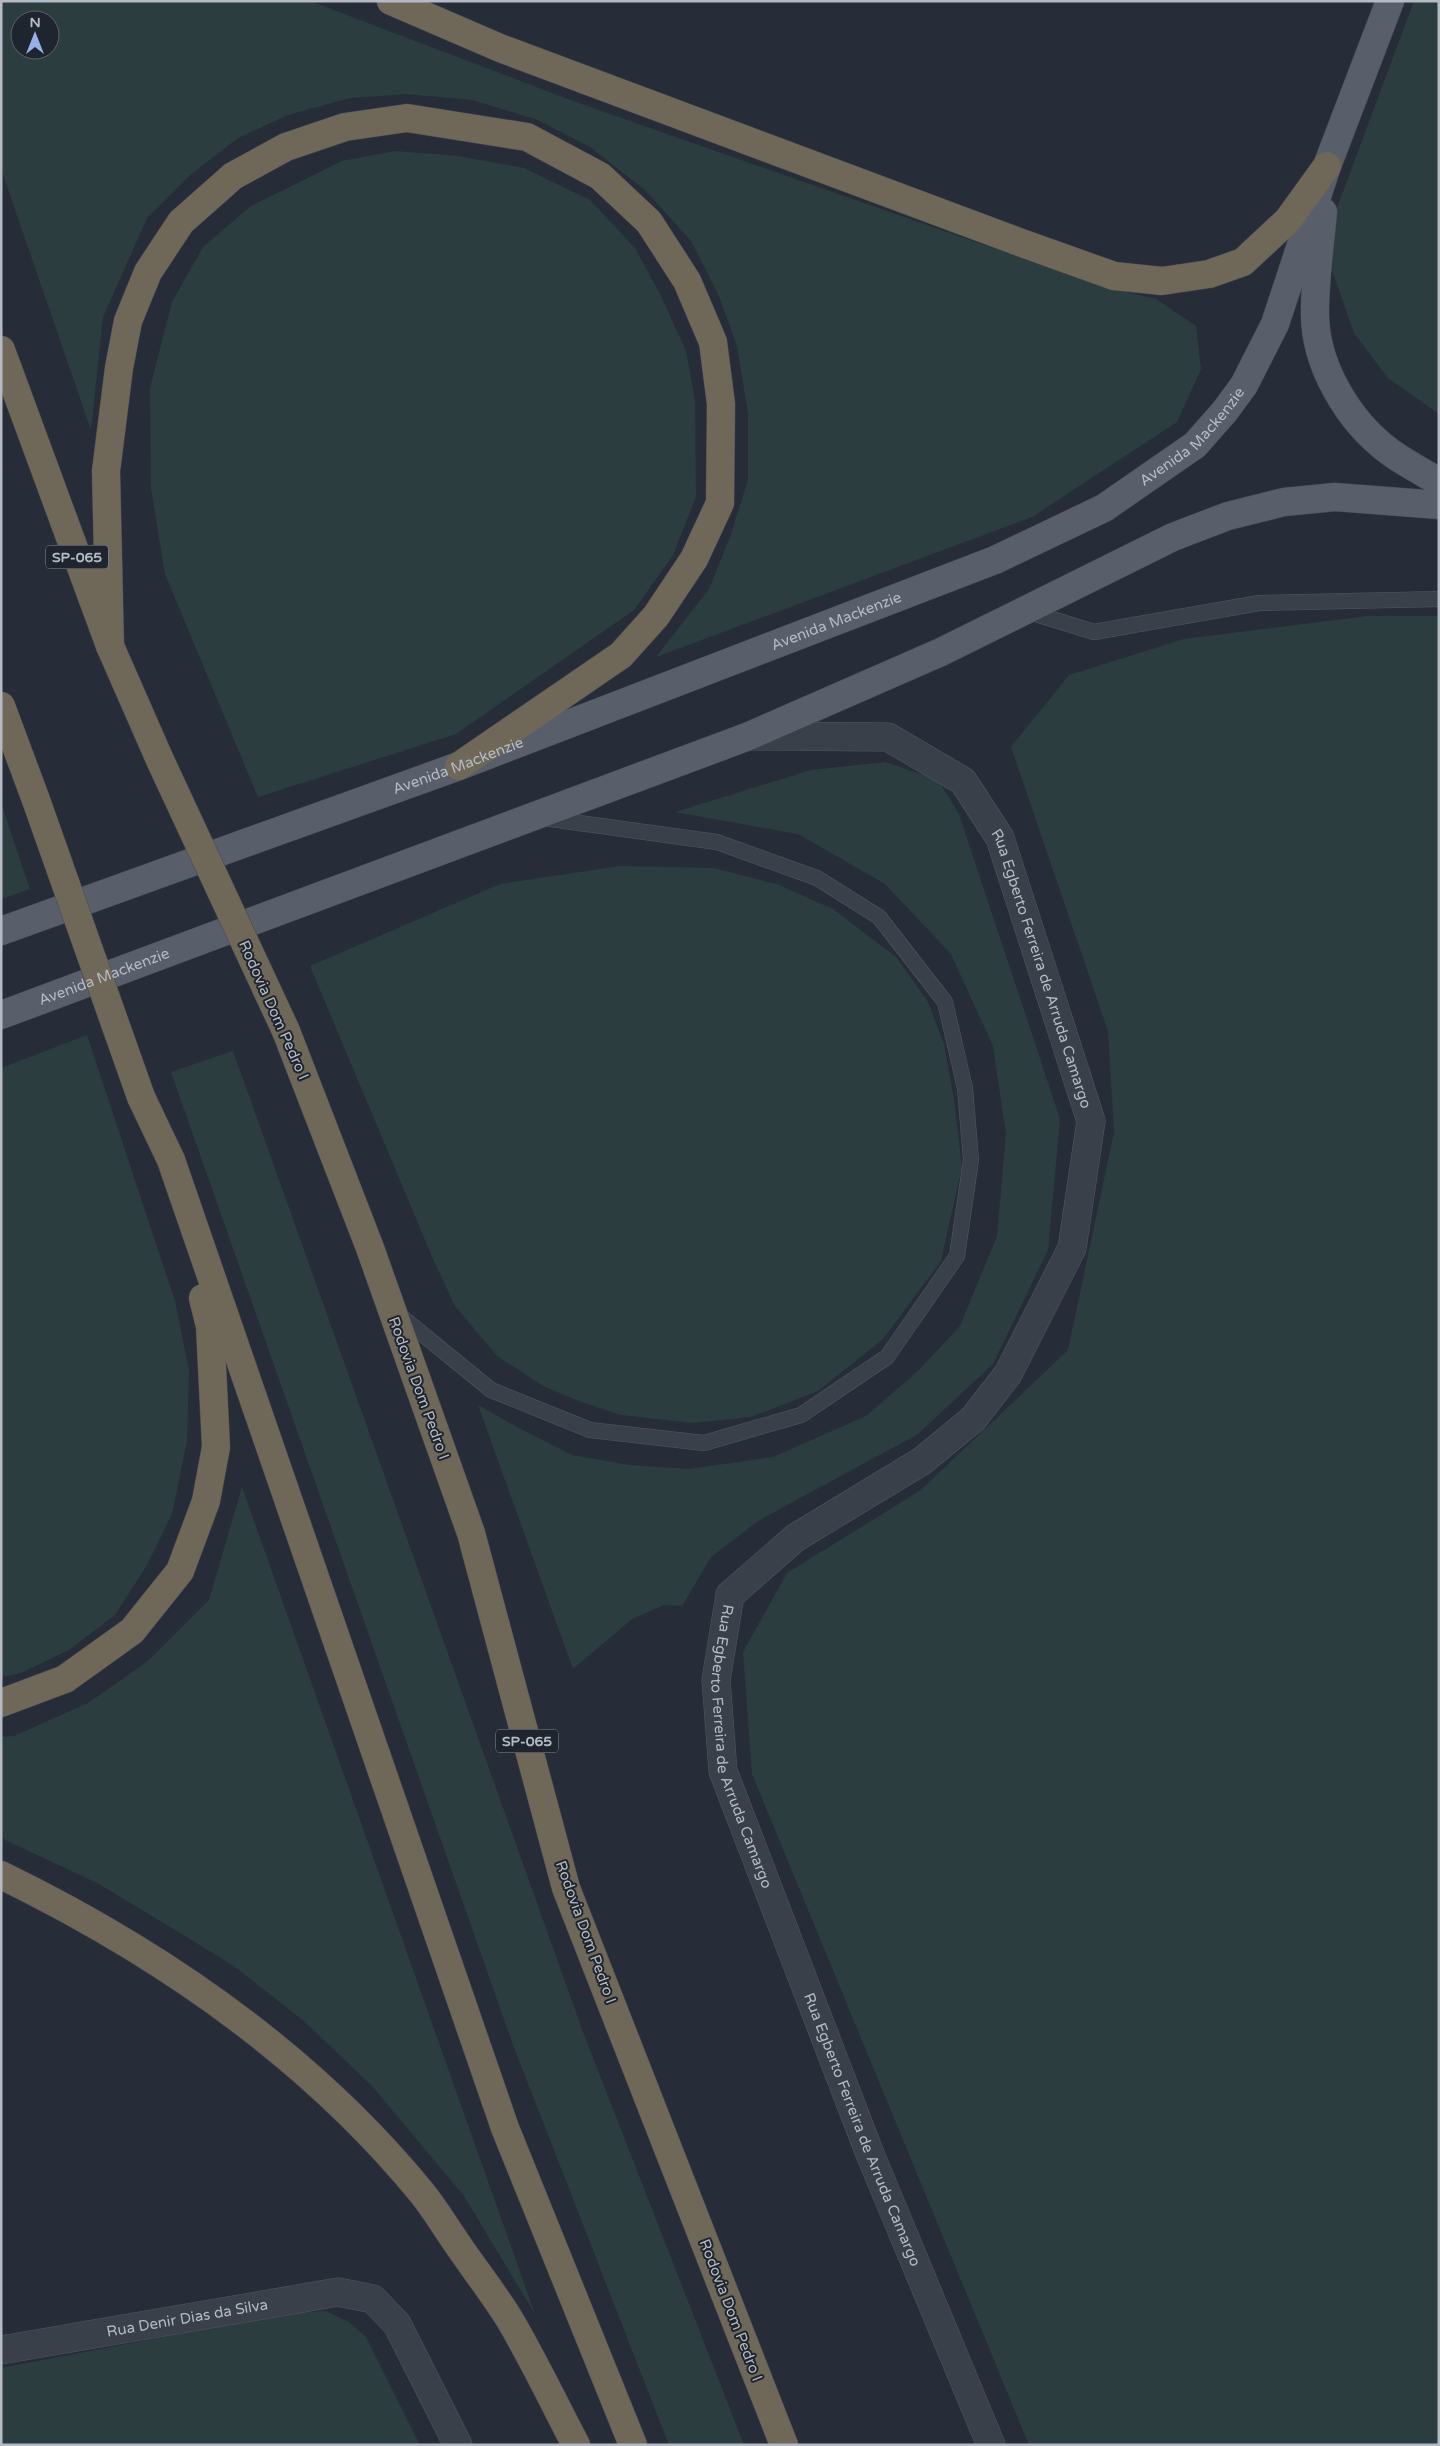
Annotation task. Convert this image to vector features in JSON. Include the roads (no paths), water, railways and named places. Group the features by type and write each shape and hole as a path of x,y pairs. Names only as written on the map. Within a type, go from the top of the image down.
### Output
{"highway":[{"path":"391,1 500,48 1009,239 1114,276 1162,281 1209,274 1243,262 1288,220 1326,166"},
{"path":"110,646 106,471 119,368 128,321 148,272 181,222 233,176 286,147 345,127 407,118 526,137 600,176 649,222 687,281 712,342 722,404 720,503 694,559 656,616 621,655 459,766"},
{"name":"Rodovia Dom Pedro I","path":"1,350 110,646 160,760 286,1031 391,1309 471,1533 566,1888 784,2445"},
{"path":"1,706 141,1097 171,1160 505,2128 633,2445"},
{"path":"1,1703 65,1679 132,1631 180,1571 206,1501 216,1447 210,1326 171,1160"},
{"path":"1,1875 47,1897 154,1959 216,2000 295,2062 367,2130 424,2195 509,2319 576,2445"}],"main road":[{"name":"Avenida Mackenzie","path":"1,931 459,766 995,560 1104,508 1195,445 1226,411 1244,385 1275,324 1326,166 1390,1"},
{"path":"1326,166 1315,313 1318,347 1334,386 1356,420 1389,451 1439,482"},
{"name":"Avenida Mackenzie","path":"1,1015 749,736 941,652 1173,537 1238,514 1284,502 1335,497 1439,504"}],"street":[{"name":"Rua Egberto Ferreira de Arruda Camargo","path":"749,736 888,737 963,781 1000,838 1091,1121 1072,1248 1008,1374 974,1419 922,1461 795,1538 730,1595 716,1680 723,1771 870,2154 991,2445"},
{"name":"Rua Denir Dias da Silva","path":"3,2344 338,2292 373,2299 397,2324 458,2445"}],"lane":[{"path":"1025,611 1094,632 1259,603 1439,599"},
{"path":"391,1309 492,1390 590,1430 704,1443 801,1415 887,1357 957,1256 970,1160 965,1088 945,1002 879,917 817,878 717,842 534,816"}]}
